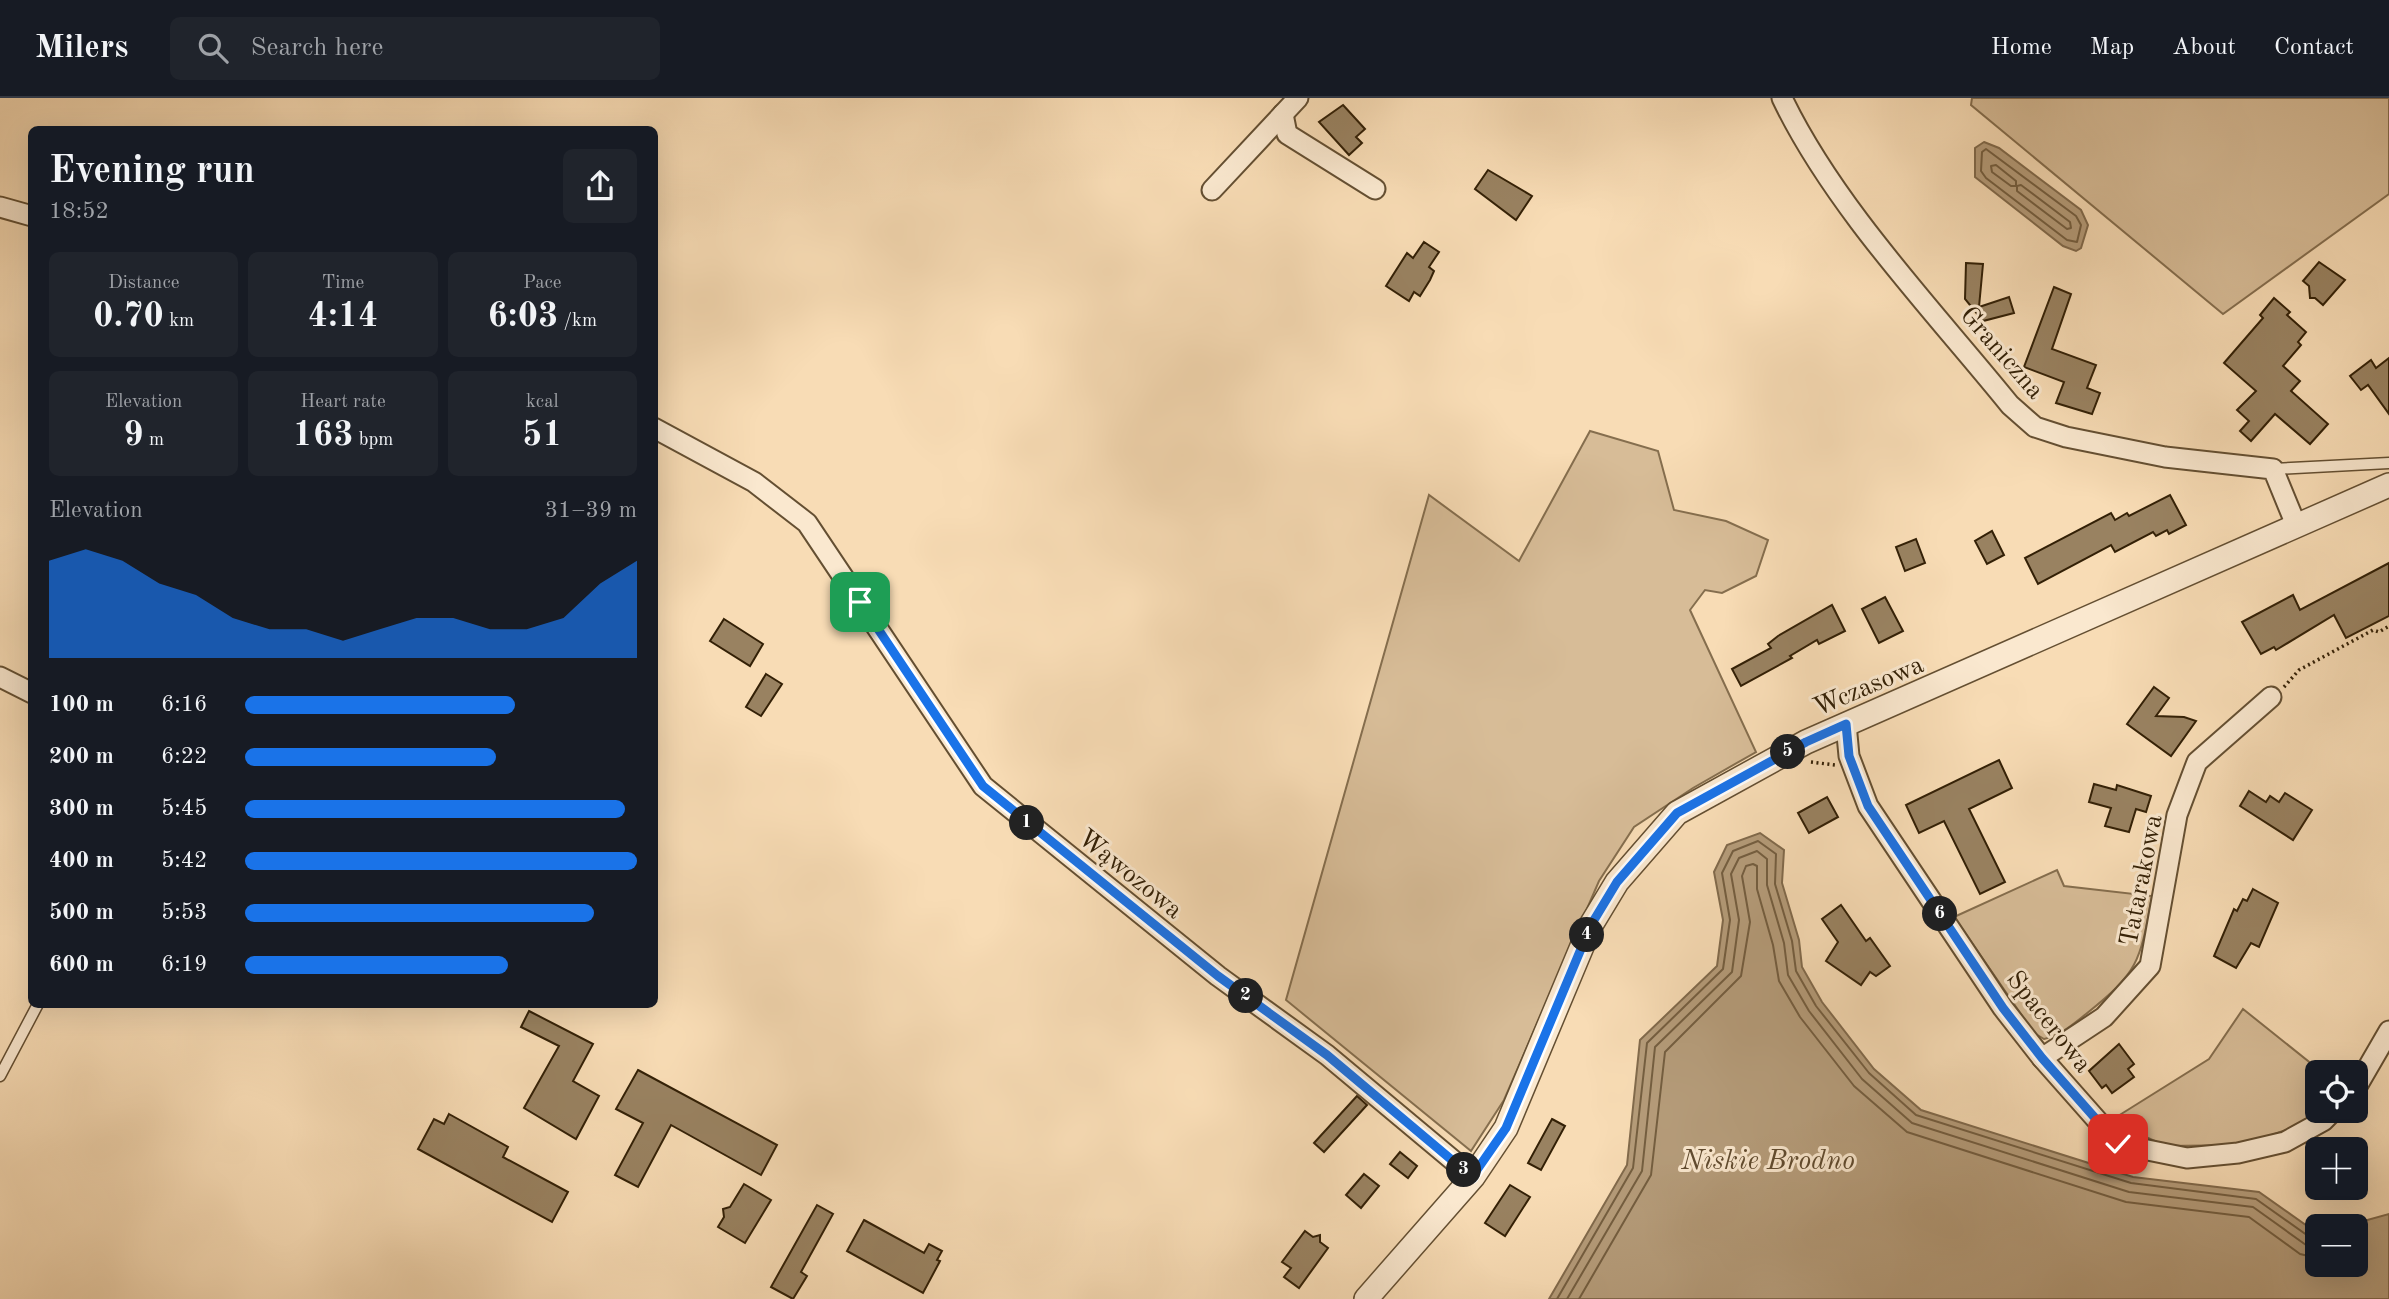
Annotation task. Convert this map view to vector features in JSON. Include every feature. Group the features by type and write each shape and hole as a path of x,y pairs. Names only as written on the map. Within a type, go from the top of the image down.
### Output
{"street":[{"path":"1212,190 1298,98"},
{"name":"Graniczna","path":"1782,98 1798,131 1846,203 2010,405 2035,427 2114,448 2273,470"},
{"path":"1283,114 1287,134 1375,189"},
{"path":"0,207 28,215"},
{"name":"Wąwozowa","path":"658,430 754,482 807,523 983,786 1218,976 1327,1055 1472,1177"},
{"path":"2273,470 2296,525"},
{"name":"Wczasowa","path":"1366,1299 1472,1177 1506,1128 1591,925 1617,882 1677,813 1806,742 2114,609 2389,485"},
{"path":"0,677 28,691"},
{"name":"Tatarakowa","path":"2042,1058 2104,1017 2150,965 2177,815 2197,762 2271,697"},
{"name":"Spacerowa","path":"1846,724 1853,765 1868,806 2003,1008 2042,1058 2118,1144 2187,1158 2238,1153 2285,1142 2319,1123"},
{"path":"2368,1067 2389,1031"}],"lane":[{"path":"2273,470 2389,463"},
{"path":"0,1076 36,1008"}],"path":[{"path":"2271,697 2299,670 2373,630 2379,632 2389,626"},
{"path":"1808,762 1853,765"}],"shaded area":[{"path":"1972,98 2389,98 2389,194 2223,314 1971,105"},
{"path":"1590,431 1658,451 1674,510 1726,521 1768,540 1756,576 1722,593 1705,590 1690,610 1756,752 1693,788 1634,827 1599,881 1504,1100 1471,1151 1286,1000 1429,495 1519,561"},
{"path":"2057,870 2064,886 2152,896 2140,951 2127,976 2104,1000 2076,1022 2044,1039 2034,1033 1954,917"},
{"path":"2243,1009 2307,1060 2305,1122 2242,1145 2166,1146 2110,1121 2209,1059"}],"water":[{"path":"1984,142 1999,148 2081,210 2088,225 2081,248 2076,251 2063,246 1975,177 1975,148"},
{"name":"Niskie Brodno","path":"1760,833 1784,850 1782,883 1799,940 1802,967 1822,1002 1874,1069 1921,1110 2133,1177 2259,1192 2305,1225 2305,1277 2368,1277 2368,1220 2389,1214 2389,1299 1549,1299 1627,1165 1640,1040 1717,966 1723,920 1714,872 1727,845"}],"building":[{"path":"1343,105 1365,129 1356,137 1362,143 1349,155 1319,122"},
{"path":"1488,170 1532,196 1516,220 1475,189"},
{"path":"1424,242 1439,252 1429,267 1434,271 1430,280 1420,296 1414,292 1409,301 1386,286 1407,253 1413,258"},
{"path":"2319,262 2345,280 2323,305 2315,298 2310,298 2309,286 2303,281"},
{"path":"1966,263 1983,264 1979,307 2009,297 2014,313 1983,321 1965,299"},
{"path":"2054,287 2071,294 2052,349 2096,365 2087,388 2100,393 2092,414 2056,403 2064,382 2024,367"},
{"path":"2274,298 2290,312 2287,315 2306,332 2298,342 2301,345 2283,366 2300,381 2291,391 2328,424 2310,444 2275,414 2251,441 2240,431 2249,421 2237,410 2256,391 2224,363 2263,318 2260,315"},
{"path":"2389,358 2389,414 2368,385 2361,390 2350,376 2371,360 2376,368"},
{"path":"2170,495 2186,525 2169,534 2167,530 2156,536 2153,532 2115,552 2111,545 2038,584 2025,558 2111,513 2115,520 2127,513 2129,516"},
{"path":"1992,531 2004,555 1987,564 1975,541"},
{"path":"1916,539 1925,563 1905,571 1896,547"},
{"path":"2389,563 2389,616 2346,638 2334,615 2276,650 2274,647 2261,654 2242,622 2293,595 2300,610"},
{"path":"1885,597 1903,631 1879,643 1862,609"},
{"path":"1832,605 1845,631 1819,644 1817,640 1790,656 1792,658 1741,686 1732,669 1771,648 1768,644 1778,636"},
{"path":"724,619 763,644 750,666 710,641"},
{"path":"766,674 782,684 761,716 746,707"},
{"path":"2154,687 2169,698 2156,716 2184,717 2196,721 2171,756 2127,724"},
{"path":"1999,760 2012,788 1969,809 2005,882 1980,894 1944,821 1919,833 1906,805"},
{"path":"2094,784 2116,790 2117,785 2151,796 2146,812 2136,809 2129,832 2105,826 2111,808 2089,802"},
{"path":"2249,791 2266,802 2270,796 2279,802 2285,793 2312,810 2293,840 2240,806"},
{"path":"1827,797 1838,817 1809,833 1798,813"},
{"path":"2253,889 2278,903 2259,947 2251,943 2236,968 2214,956 2234,909 2237,911 2243,899 2247,901"},
{"path":"1841,905 1866,941 1870,938 1890,966 1876,976 1870,972 1861,985 1826,961 1838,942 1822,919"},
{"path":"529,1011 593,1044 573,1081 599,1096 576,1139 524,1108 559,1046 521,1027"},
{"path":"2119,1044 2134,1064 2128,1069 2134,1077 2112,1093 2106,1085 2102,1088 2089,1071"},
{"path":"638,1070 777,1145 761,1175 671,1125 638,1187 615,1175 643,1123 616,1109"},
{"path":"1357,1096 1367,1105 1324,1152 1314,1143"},
{"path":"449,1114 508,1147 503,1157 568,1192 552,1222 418,1149 434,1119 444,1124"},
{"path":"1552,1119 1565,1126 1541,1170 1528,1163"},
{"path":"1400,1152 1417,1166 1408,1178 1390,1164"},
{"path":"1364,1174 1379,1186 1361,1208 1346,1195"},
{"path":"744,1184 771,1200 745,1243 718,1227 724,1217 723,1209 730,1207"},
{"path":"1510,1185 1530,1197 1505,1236 1485,1223"},
{"path":"817,1205 833,1214 801,1272 807,1276 793,1299 771,1287"},
{"path":"864,1220 924,1253 929,1244 942,1251 937,1260 940,1261 923,1293 847,1251"},
{"path":"1305,1231 1313,1237 1320,1235 1320,1242 1328,1248 1299,1288 1284,1277 1291,1268 1282,1262"}],"route":[{"path":"860,602 983,786 1218,976 1327,1055 1472,1177 1506,1128 1591,925 1617,882 1677,813 1806,742 1846,724 1849,756 1868,806 2003,1008 2042,1058 2118,1144"}]}
